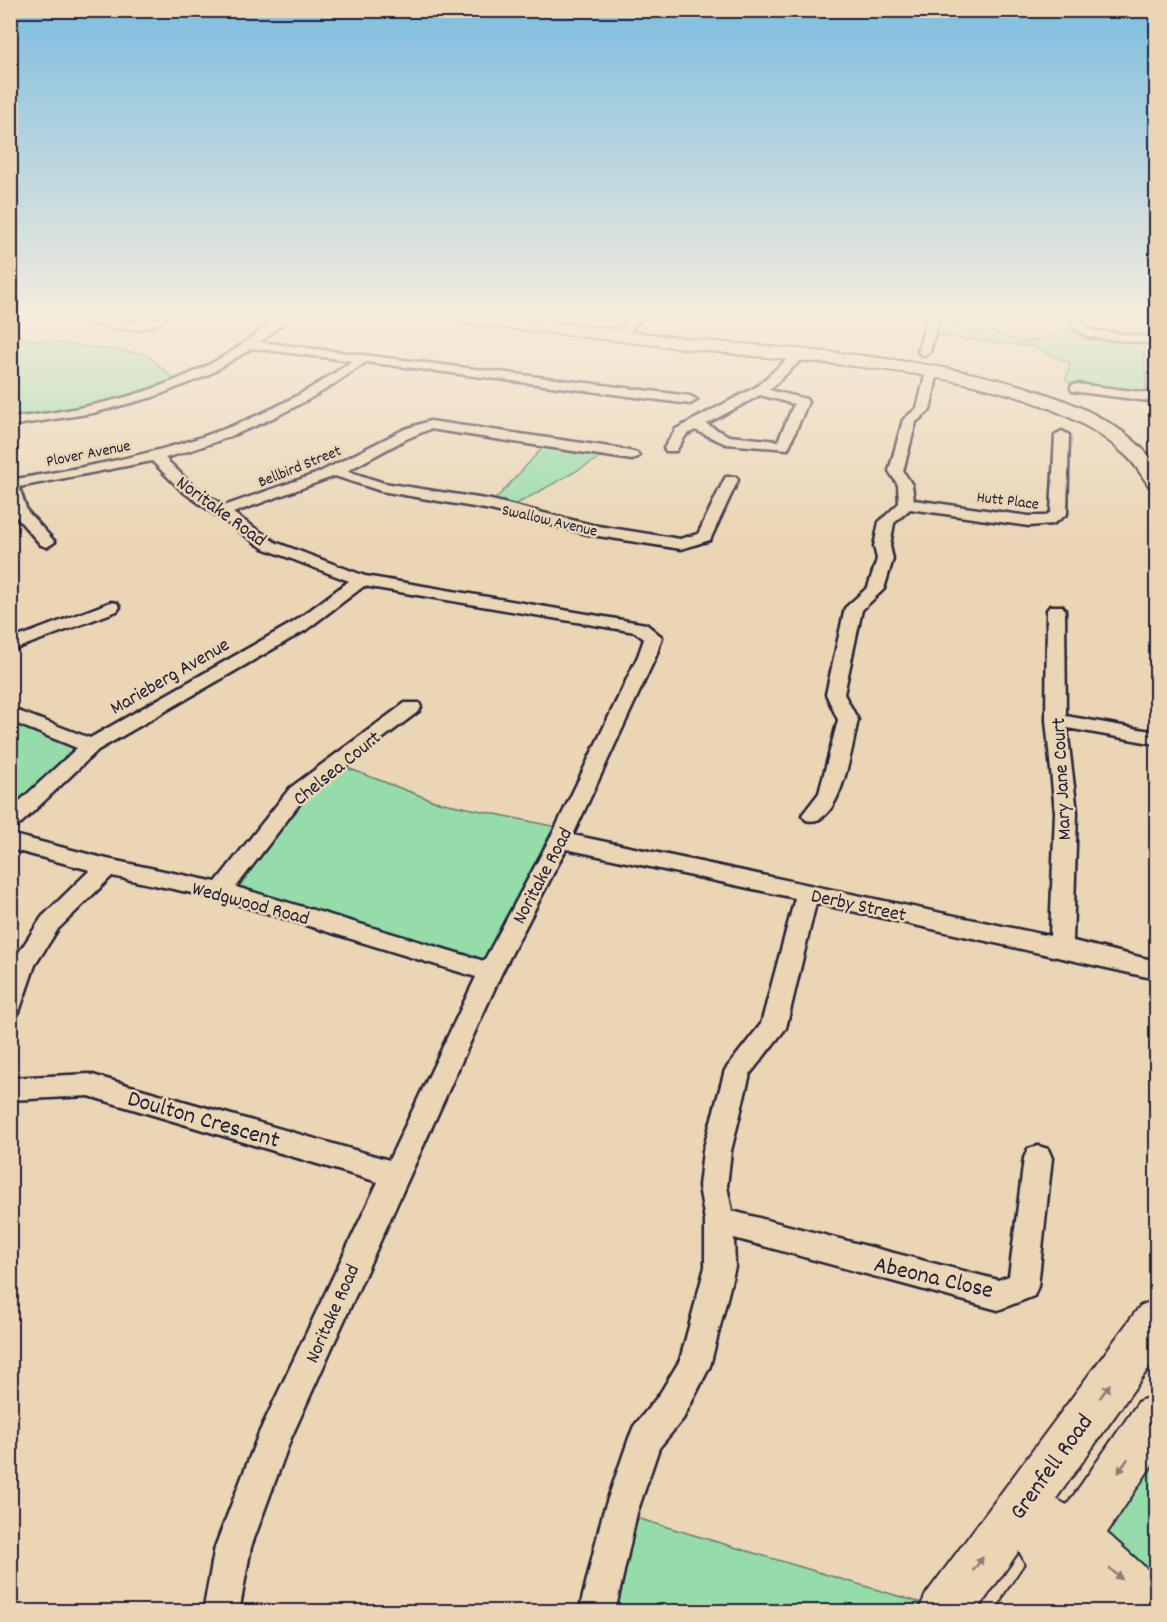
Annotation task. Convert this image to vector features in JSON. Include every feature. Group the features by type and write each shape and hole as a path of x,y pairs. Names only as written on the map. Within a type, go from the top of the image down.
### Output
{"street":[{"path":"10,422 128,400 146,394"},
{"name":"Plover Avenue","path":"11,484 78,474 156,457 211,440 287,409 314,394"},
{"path":"641,394 690,400"},
{"path":"671,447 681,432 753,394"},
{"path":"696,425 726,440 783,446 801,402 769,394"},
{"path":"813,815 830,795 848,720 835,694 854,608 876,589 885,559 882,546 887,522 908,504 905,485 896,471 910,420 923,411 927,394"},
{"path":"1027,394 1076,414 1123,441 1150,467 1156,482"},
{"path":"1122,394 1156,398"},
{"name":"Bellbird Street","path":"222,512 334,471 359,460 412,429 430,425 632,456"},
{"name":"Hutt Place","path":"908,504 1029,521 1048,521 1059,514 1062,435"},
{"name":"Noritake Road","path":"156,457 187,488 269,545 361,580 640,628 653,637 647,656 561,840 490,972 394,1174 276,1433 233,1547 221,1611"},
{"name":"Swallow Avenue","path":"334,471 381,487 491,505 591,530 681,544 704,537 731,480"},
{"path":"11,484 20,512 47,542"},
{"name":"Marieberg Avenue","path":"10,822 91,746 300,626 361,580"},
{"path":"10,646 111,607"},
{"name":"Mary Jane Court","path":"1056,610 1056,720 1066,812 1061,947"},
{"name":"Chelsea Court","path":"221,891 297,793 412,707"},
{"path":"10,714 91,746"},
{"path":"1056,720 1156,738"},
{"name":"Derby Street","path":"561,840 1061,947 1156,970"},
{"name":"Wedgwood Road","path":"10,841 107,867 221,891 490,972"},
{"path":"10,1005 24,963 50,923 107,867"},
{"path":"597,1611 620,1513 646,1437 671,1407 694,1366 720,1267 719,1221 713,1186 717,1151 738,1070 773,1028 807,894"},
{"name":"Doulton Crescent","path":"10,1089 89,1085 394,1174"},
{"name":"Abeona Close","path":"719,1221 998,1294 1023,1286 1038,1158"},
{"name":"Grenfell Road","path":"944,1611 1156,1321"},
{"path":"1024,1611 1156,1418"},
{"path":"1021,1506 1065,1552 1108,1611"},
{"path":"1065,1552 1156,1611"}],"green space":[{"path":"11,394 147,394 128,400 11,421"},
{"path":"1121,394 1147,394 1147,397"},
{"path":"546,444 609,453 513,506 493,502"},
{"path":"11,714 91,746 11,822"},
{"path":"337,764 434,801 566,829 490,972 221,891 297,793"},
{"path":"1156,1446 1156,1600 1111,1558 1101,1522"},
{"path":"620,1513 945,1610 944,1612 597,1612"}]}
